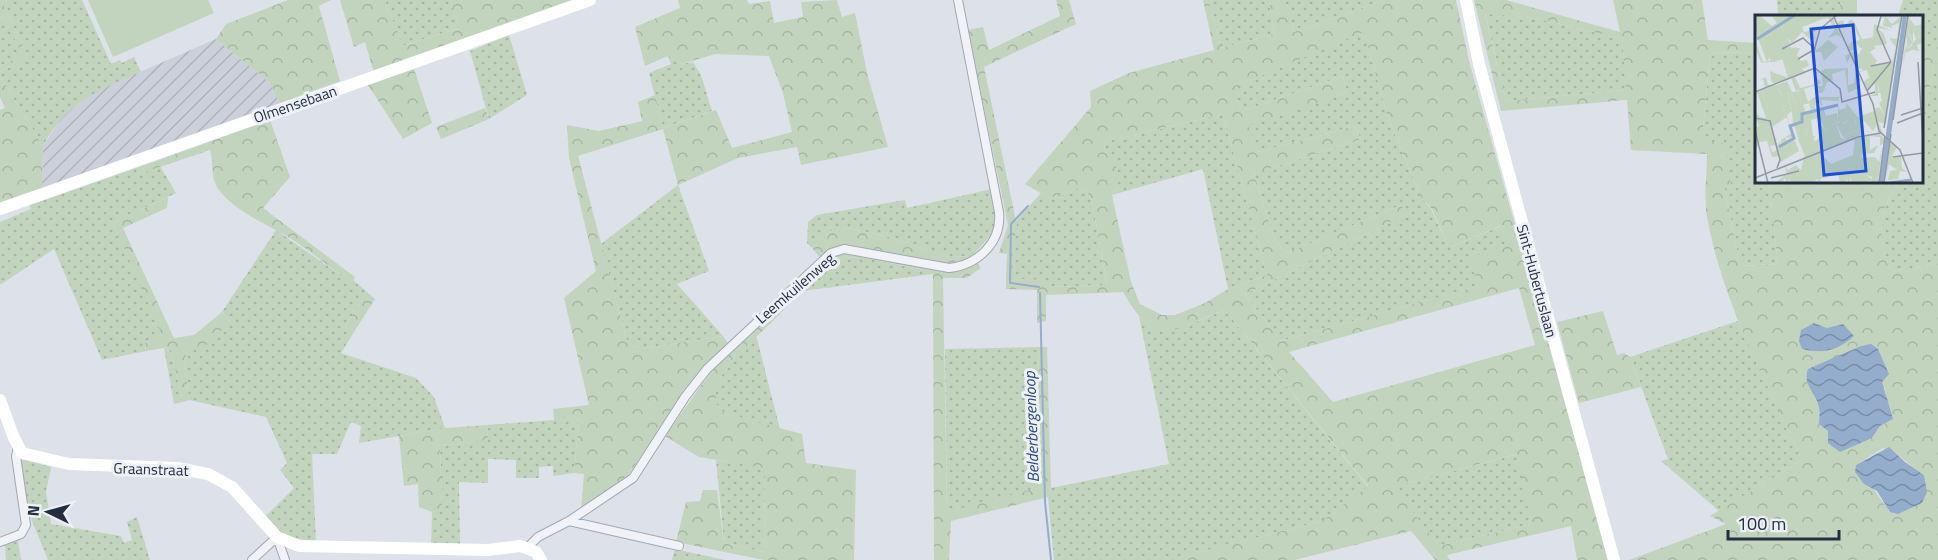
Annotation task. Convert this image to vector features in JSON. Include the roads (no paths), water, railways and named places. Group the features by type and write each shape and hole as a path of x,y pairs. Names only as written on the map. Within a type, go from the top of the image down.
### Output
{"street":[{"name":"Olmensebaan","path":"0,209 590,0"},
{"name":"Leemkuilenweg","path":"528,547 538,537 570,521 633,478 685,397 707,369 831,253 844,249 949,268 963,267 973,262 997,236 1001,227 999,212 958,0"},
{"name":"Sint-Hubertuslaan","path":"1467,0 1479,64 1614,560"},
{"path":"0,400 18,447 16,456 26,525 21,534 0,542"},
{"name":"Graanstraat","path":"18,447 22,453 32,458 69,464 177,468 215,476 232,487 277,537 299,546 351,549 488,550 528,547"},
{"path":"570,521 679,546"},
{"path":"252,560 277,537 285,560"},
{"path":"528,547 542,560"}],"water":[{"path":"1814,323 1827,328 1843,324 1854,336 1830,350 1802,349 1799,341 1801,330"},
{"path":"1871,344 1878,349 1889,374 1882,382 1893,419 1880,426 1872,438 1840,452 1828,443 1828,431 1819,424 1818,403 1807,380 1808,369 1861,346"},
{"path":"1889,447 1924,475 1927,492 1922,503 1898,514 1890,512 1877,491 1864,484 1855,472 1856,465"}],"waterway":[{"name":"Belderbergenloop","path":"1028,206 1011,224 1010,283 1039,287"},
{"name":"Belderbergenloop","path":"1040,293 1045,502 1051,560"}]}
